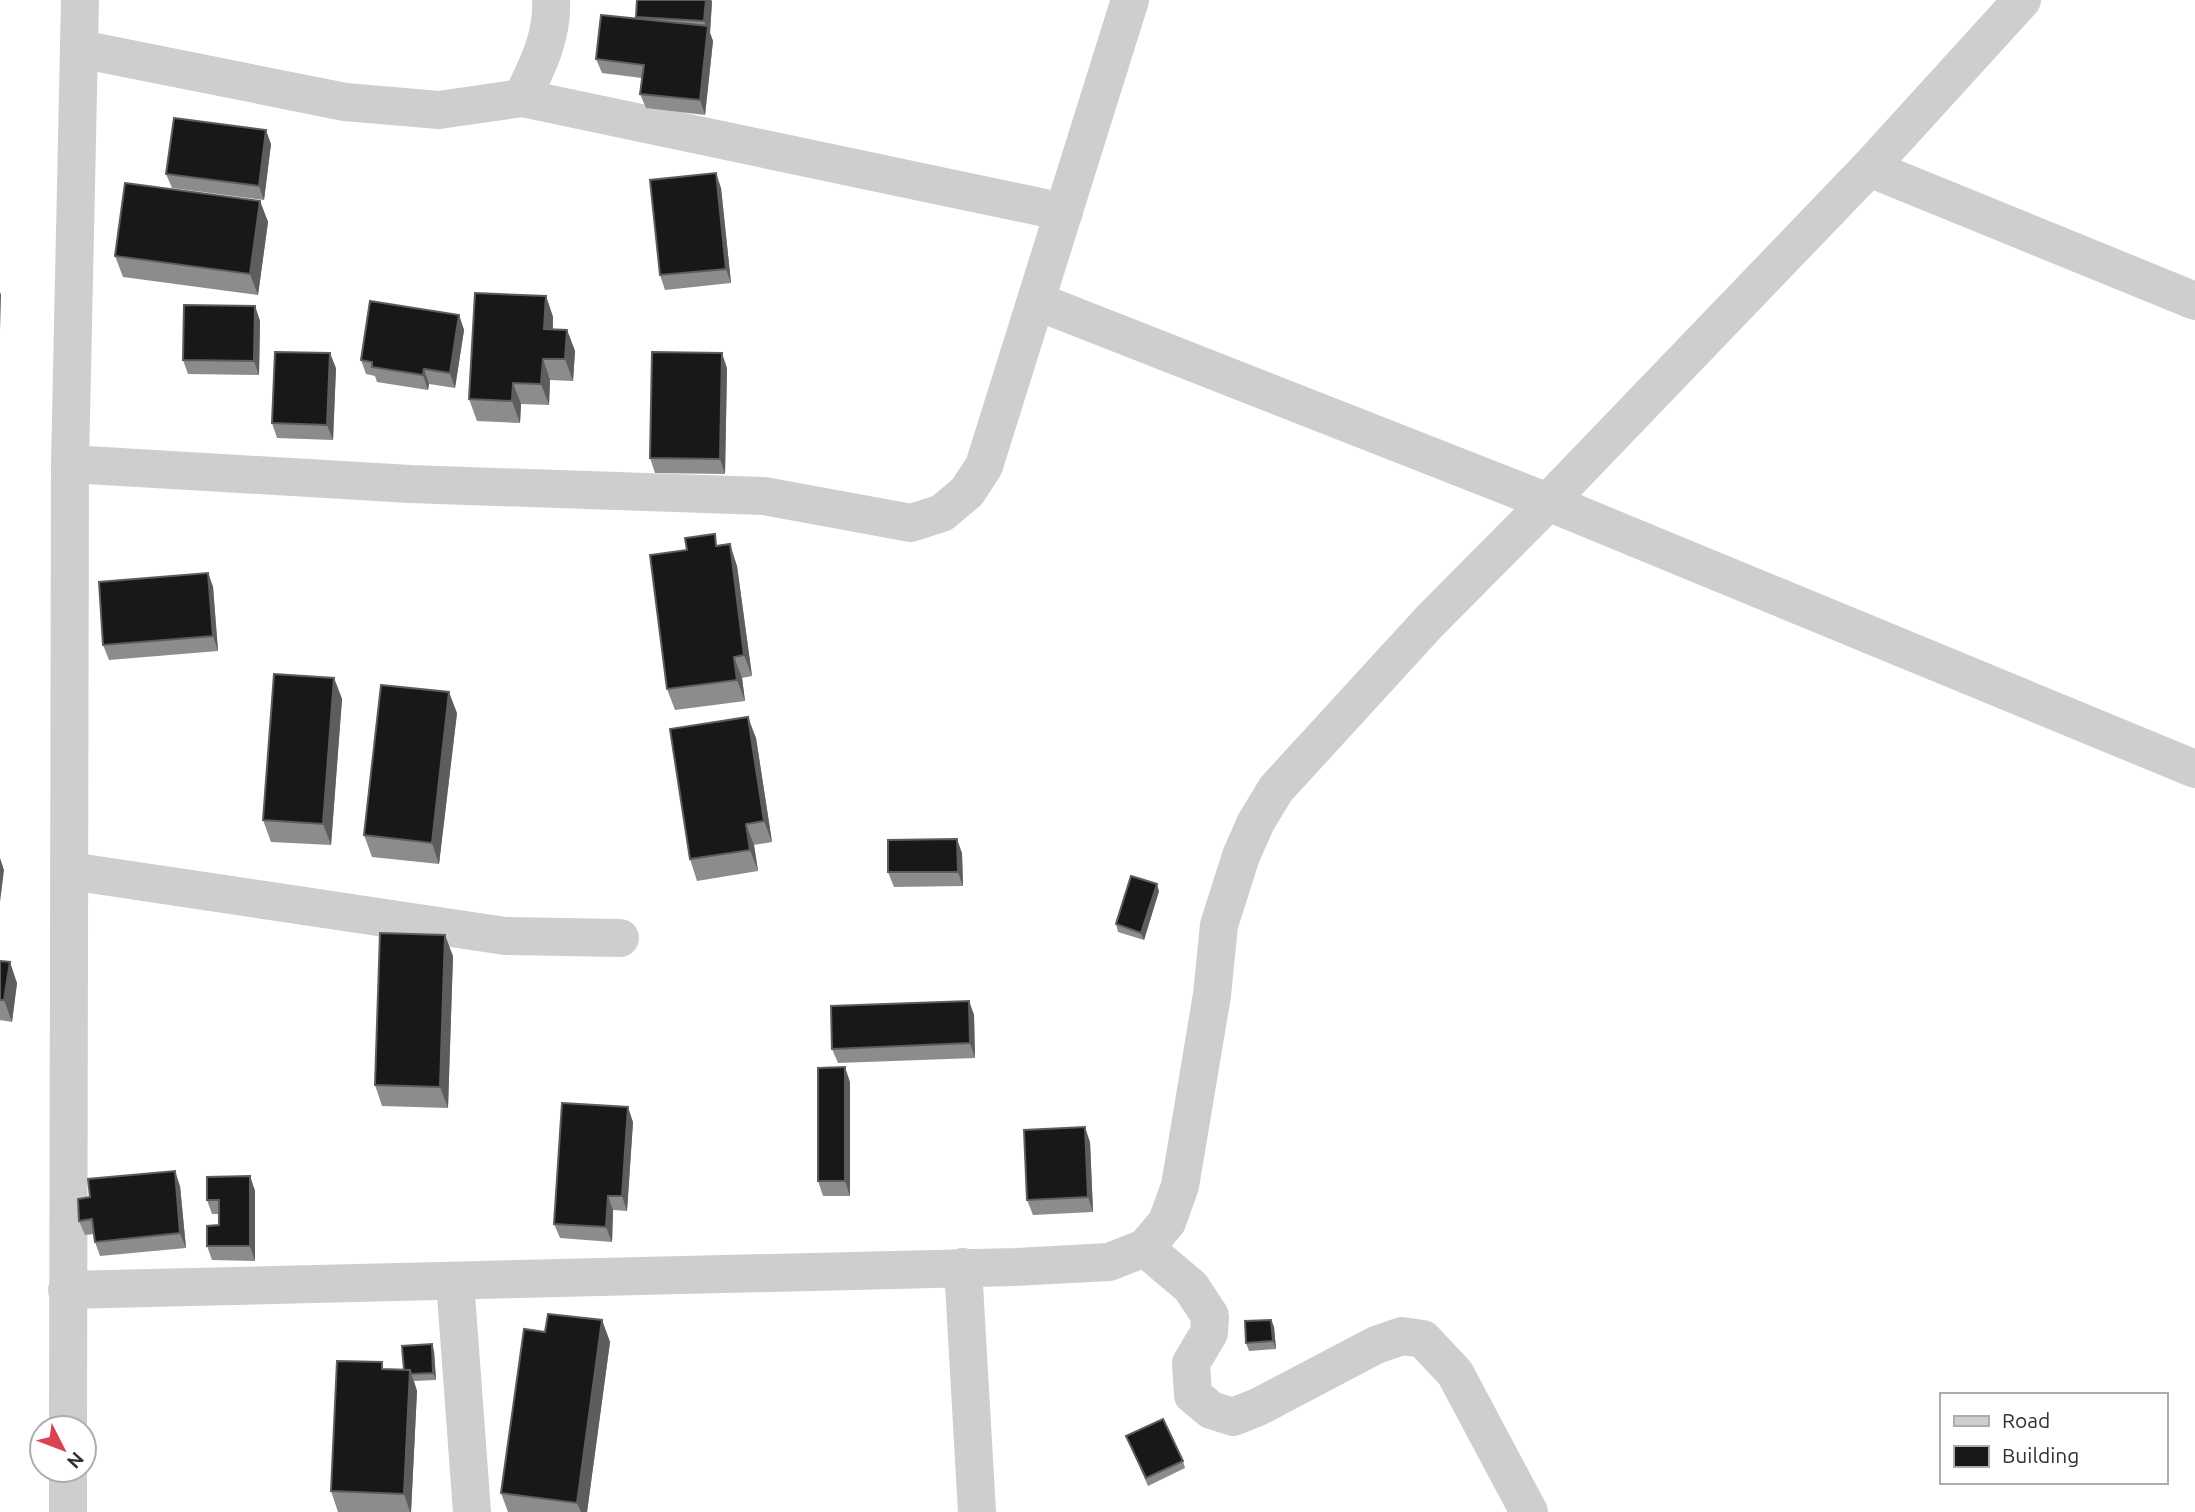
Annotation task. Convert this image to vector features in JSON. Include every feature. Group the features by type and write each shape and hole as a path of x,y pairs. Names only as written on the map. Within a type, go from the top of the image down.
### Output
{"street":[{"path":"68,1414 70,464 80,0"},
{"path":"522,99 542,55 552,18 551,0"},
{"path":"70,464 410,484 764,496 911,523 942,513 967,492 984,466 1130,0"},
{"path":"67,1290 1109,1262 1145,1248 1167,1222 1180,1186 1212,995 1219,925 1241,856 1256,822 1276,789 1429,622 1870,168 2022,0"},
{"path":"80,49 345,102 439,110 522,99 1064,212"},
{"path":"1870,168 2195,301"},
{"path":"1036,300 1548,502 2195,769"},
{"path":"70,871 505,936 620,938"},
{"path":"1145,1248 1191,1287 1210,1316 1209,1333 1191,1363 1193,1395 1211,1410 1233,1417 1258,1407 1376,1345 1402,1336 1423,1339 1455,1373 1529,1512"},
{"path":"963,1267 977,1512"},
{"path":"455,1281 472,1512"},
{"path":"68,1484 68,1512"}],"building":[{"path":"637,0 706,0 704,21 636,17"},
{"path":"601,15 708,26 700,100 640,94 644,65 596,59"},
{"path":"174,118 266,130 259,186 166,174"},
{"path":"716,173 726,269 660,275 650,180"},
{"path":"125,183 260,201 250,274 115,256"},
{"path":"475,293 546,296 544,329 567,330 565,359 543,359 541,384 513,383 512,401 469,399"},
{"path":"370,301 459,315 450,373 424,369 423,375 372,367 372,362 361,360"},
{"path":"184,305 255,306 254,361 183,360"},
{"path":"275,352 330,353 327,425 272,423"},
{"path":"652,352 722,353 720,459 650,458"},
{"path":"715,534 716,546 730,544 744,655 734,657 737,680 667,689 650,555 687,550 685,538"},
{"path":"208,573 213,636 103,645 99,582"},
{"path":"274,674 334,678 323,824 263,820"},
{"path":"381,685 449,692 432,843 364,835"},
{"path":"748,717 764,821 746,824 750,850 690,859 670,729"},
{"path":"957,839 958,872 888,872 888,840"},
{"path":"1131,876 1157,884 1141,933 1116,924"},
{"path":"380,933 445,935 440,1087 375,1085"},
{"path":"0,961 10,962 4,1000 0,1000"},
{"path":"969,1001 970,1043 832,1049 831,1006"},
{"path":"845,1067 845,1181 818,1181 818,1068"},
{"path":"562,1103 628,1107 622,1196 608,1196 606,1227 554,1224"},
{"path":"1085,1127 1088,1197 1027,1200 1024,1130"},
{"path":"175,1171 180,1233 95,1242 92,1219 79,1221 78,1199 90,1197 88,1179"},
{"path":"250,1176 250,1246 207,1246 207,1226 219,1225 219,1200 207,1200 207,1177"},
{"path":"548,1314 602,1320 577,1503 501,1493 524,1329 545,1332"},
{"path":"1271,1320 1273,1341 1246,1343 1245,1321"},
{"path":"432,1344 433,1373 411,1374 410,1370 404,1370 402,1346"},
{"path":"337,1361 382,1362 382,1369 410,1370 404,1494 331,1491"},
{"path":"1163,1419 1183,1461 1146,1478 1126,1436"}]}
